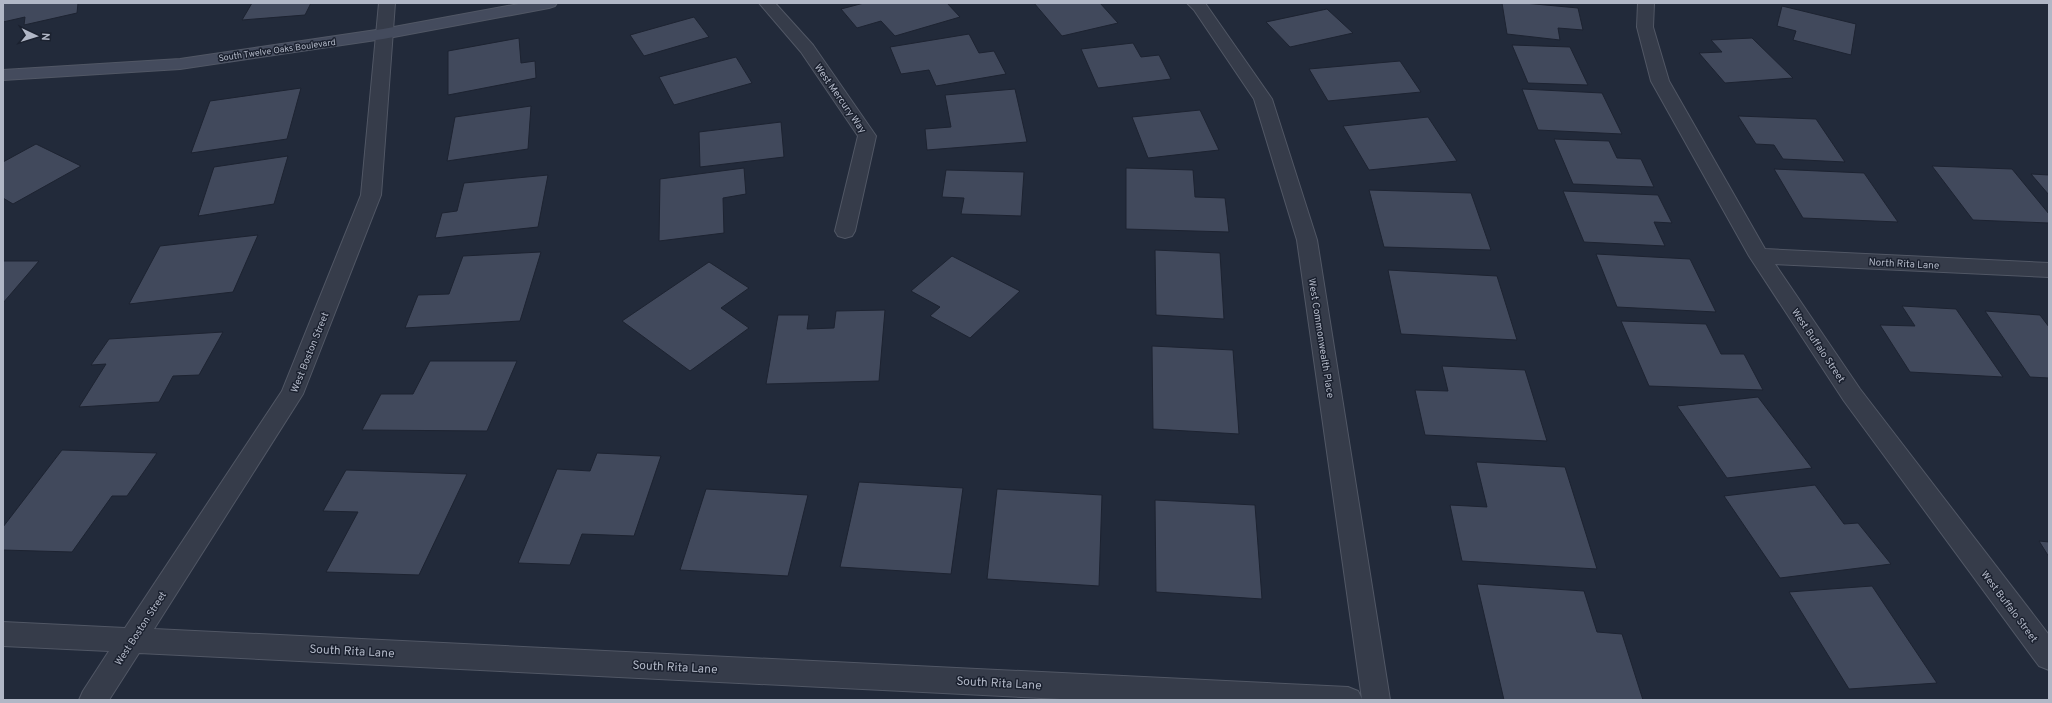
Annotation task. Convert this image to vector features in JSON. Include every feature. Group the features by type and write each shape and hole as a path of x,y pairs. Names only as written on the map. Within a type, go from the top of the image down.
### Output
{"street":[{"name":"West Boston Street","path":"93,700 292,394 371,196 387,3"},
{"name":"South Twelve Oaks Boulevard","path":"3,75 180,64 384,34 549,3"},
{"name":"West Mercury Way","path":"767,3 807,48 867,136 845,231"},
{"name":"West Commonwealth Place","path":"1195,3 1200,7 1263,99 1307,240 1376,700"},
{"name":"West Buffalo Street","path":"1646,3 1645,26 1660,81 1759,256 1852,395 2049,658"},
{"name":"North Rita Lane","path":"1759,256 2049,270"},
{"name":"South Rita Lane","path":"3,634 1348,700"}],"building":[{"path":"3,3 78,3 77,13 24,25 25,17 3,22"},
{"path":"252,3 311,3 305,15 242,20"},
{"path":"864,3 947,3 960,17 895,36 881,21 857,28 841,9"},
{"path":"1034,3 1100,3 1118,23 1062,36"},
{"path":"1502,3 1524,3 1578,8 1583,30 1558,28 1560,40 1507,34"},
{"path":"1782,6 1856,24 1851,55 1793,40 1796,31 1777,26"},
{"path":"1327,9 1353,33 1290,47 1266,22"},
{"path":"694,17 709,37 644,56 630,35"},
{"path":"969,34 979,53 994,51 1006,74 936,86 929,70 901,74 890,47"},
{"path":"519,38 521,63 535,61 536,78 448,95 448,51"},
{"path":"1752,38 1793,78 1725,83 1699,53 1722,52 1711,40"},
{"path":"1133,43 1141,57 1159,55 1171,79 1098,88 1081,49"},
{"path":"1512,45 1570,47 1588,85 1528,83"},
{"path":"736,57 752,83 674,105 659,77"},
{"path":"1400,61 1421,92 1328,101 1309,69"},
{"path":"301,88 287,139 191,153 210,101"},
{"path":"1015,89 1027,142 927,150 925,129 951,127 945,95"},
{"path":"1522,89 1602,93 1622,134 1538,130"},
{"path":"531,106 528,149 447,161 455,117"},
{"path":"1200,110 1219,150 1148,158 1132,117"},
{"path":"1738,116 1816,119 1845,162 1783,159 1774,145 1756,144"},
{"path":"1428,117 1457,161 1369,170 1343,126"},
{"path":"781,122 784,157 700,167 699,132"},
{"path":"1554,139 1609,141 1617,158 1641,159 1654,187 1573,184"},
{"path":"36,144 81,166 13,204 3,198 3,162"},
{"path":"288,156 274,204 198,216 214,167"},
{"path":"1932,166 2012,169 2049,214 2049,223 1973,220"},
{"path":"744,168 746,194 723,198 724,233 659,241 660,179"},
{"path":"1126,168 1193,170 1195,197 1225,198 1229,232 1126,229"},
{"path":"1774,169 1864,173 1898,222 1803,218"},
{"path":"946,170 1024,172 1021,216 961,214 964,198 942,197"},
{"path":"2031,174 2049,175 2049,195"},
{"path":"548,175 538,227 435,238 442,213 457,211 464,183"},
{"path":"1369,190 1471,193 1491,250 1384,247"},
{"path":"1563,191 1658,195 1672,223 1654,222 1665,246 1584,242"},
{"path":"258,235 233,292 129,304 160,246"},
{"path":"1155,250 1220,253 1224,319 1156,315"},
{"path":"541,252 520,321 405,328 418,295 449,294 463,256"},
{"path":"1596,254 1690,259 1716,312 1617,307"},
{"path":"952,256 1020,291 970,338 930,316 940,307 911,291"},
{"path":"3,261 39,261 3,303"},
{"path":"709,262 749,288 721,308 749,328 690,371 622,321"},
{"path":"1388,270 1497,276 1517,340 1401,334"},
{"path":"1902,306 1956,309 2003,377 1910,372 1880,325 1915,326"},
{"path":"885,310 879,381 766,384 778,315 809,315 807,329 834,328 836,311"},
{"path":"1985,311 2040,315 2049,327 2049,378 2030,377"},
{"path":"1621,321 1706,324 1721,354 1744,354 1763,390 1649,386"},
{"path":"223,332 199,375 173,376 159,402 79,407 106,364 91,365 109,339"},
{"path":"1152,346 1233,350 1239,434 1153,429"},
{"path":"430,361 517,361 487,431 362,430 381,394 413,394"},
{"path":"1442,366 1525,370 1547,441 1425,435 1415,390 1448,391"},
{"path":"1758,397 1812,468 1727,478 1677,406"},
{"path":"62,450 157,453 127,496 112,496 72,552 3,550 3,527"},
{"path":"597,453 661,456 634,536 582,534 570,565 518,563 557,469 590,471"},
{"path":"1476,462 1565,467 1597,569 1462,561 1450,505 1487,507"},
{"path":"346,470 467,474 419,575 326,572 358,512 323,511"},
{"path":"859,482 963,488 951,574 840,567"},
{"path":"1815,485 1844,524 1858,523 1891,564 1780,578 1724,496"},
{"path":"706,489 808,495 788,576 680,570"},
{"path":"997,489 1102,495 1099,586 987,579"},
{"path":"1155,500 1255,505 1262,599 1156,592"},
{"path":"2039,541 2049,542 2049,557"},
{"path":"1477,584 1584,591 1597,632 1622,634 1643,700 1504,700"},
{"path":"1872,586 1937,683 1849,689 1789,592"}]}
